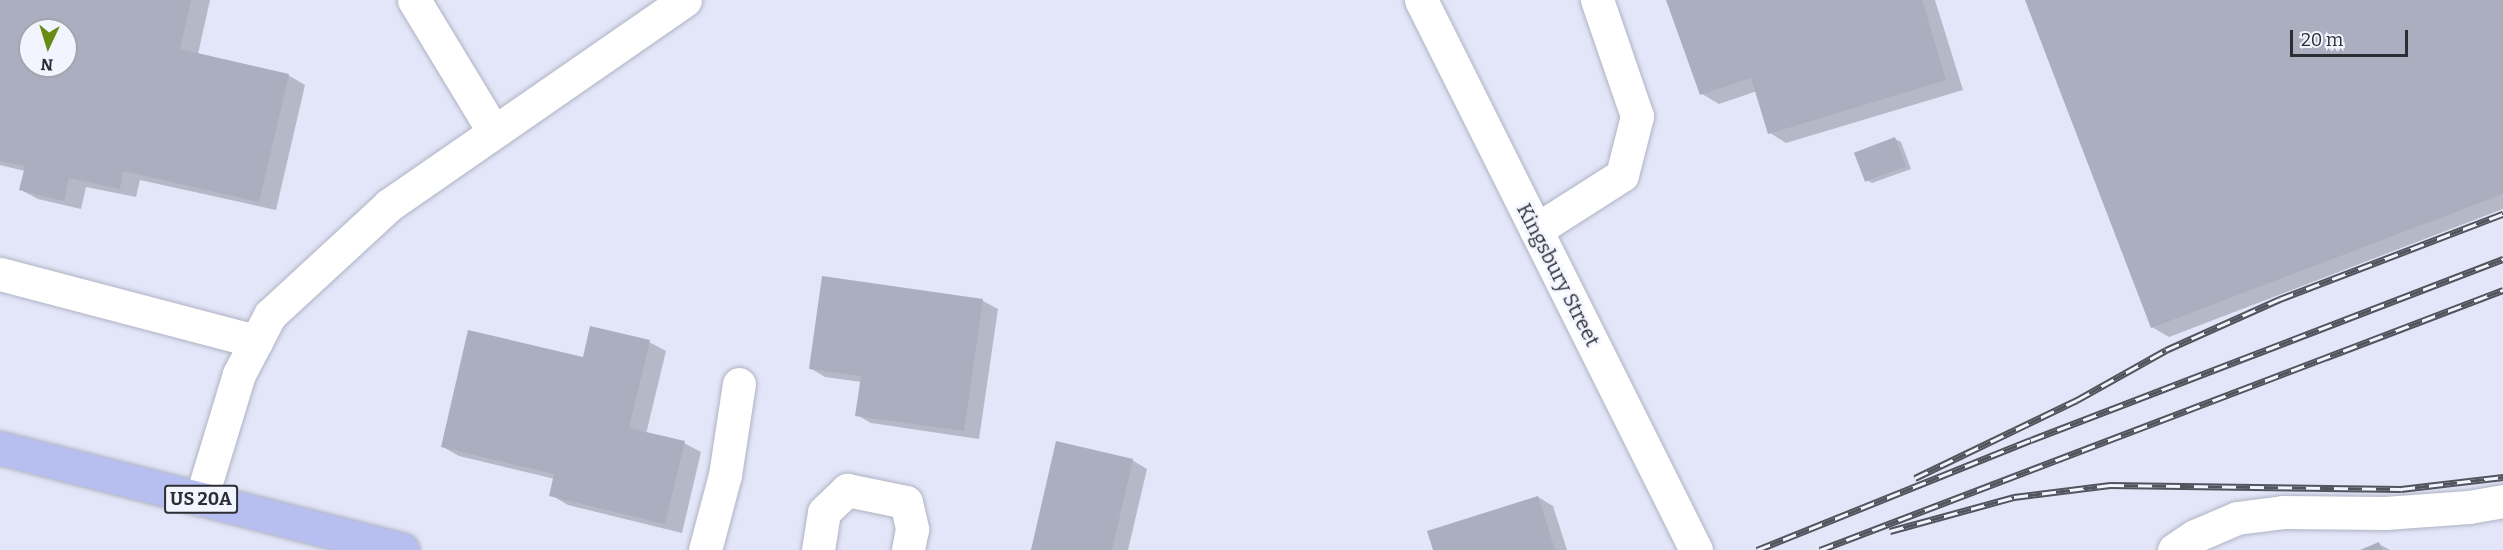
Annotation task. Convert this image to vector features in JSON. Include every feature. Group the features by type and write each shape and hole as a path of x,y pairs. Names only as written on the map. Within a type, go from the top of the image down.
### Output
{"main road":[{"name":"US 20A","path":"0,448 397,549"}],"street":[{"path":"414,0 494,132"},
{"path":"201,499 239,374 270,315 389,205 685,0"},
{"name":"Kingsbury Street","path":"1421,0 1696,550"},
{"path":"1536,230 1622,175 1637,116 1597,0"},
{"path":"0,274 256,341"},
{"path":"705,550 725,475 739,384"},
{"path":"818,550 825,512 847,490 906,502 912,529 908,550"},
{"path":"2174,550 2195,536 2237,518 2283,512 2385,513 2469,507 2503,501"}],"building":[{"path":"0,0 191,0 180,49 289,74 259,202 123,171 120,189 69,178 64,201 19,190 25,166 0,161"},
{"path":"1666,0 1922,0 1946,80 1768,134 1751,78 1700,95"},
{"path":"2025,0 2503,0 2503,194 2151,328"},
{"path":"1895,137 1906,166 1865,182 1854,153"},
{"path":"822,276 983,299 964,431 855,416 861,376 809,369"},
{"path":"590,326 650,340 629,428 685,441 665,524 549,496 554,474 441,447 468,330 583,357"},
{"path":"1056,441 1133,459 1112,550 1031,550"},
{"path":"1538,496 1555,550 1433,550 1427,531"},
{"path":"2379,542 2382,550 2360,550"}],"railway":[{"path":"1915,478 2077,400 2166,350 2280,299 2503,214"},
{"path":"1757,550 2031,440 2503,259"},
{"path":"1820,550 2503,290"},
{"path":"1890,531 2014,497 2110,485 2401,489 2503,477"}]}
